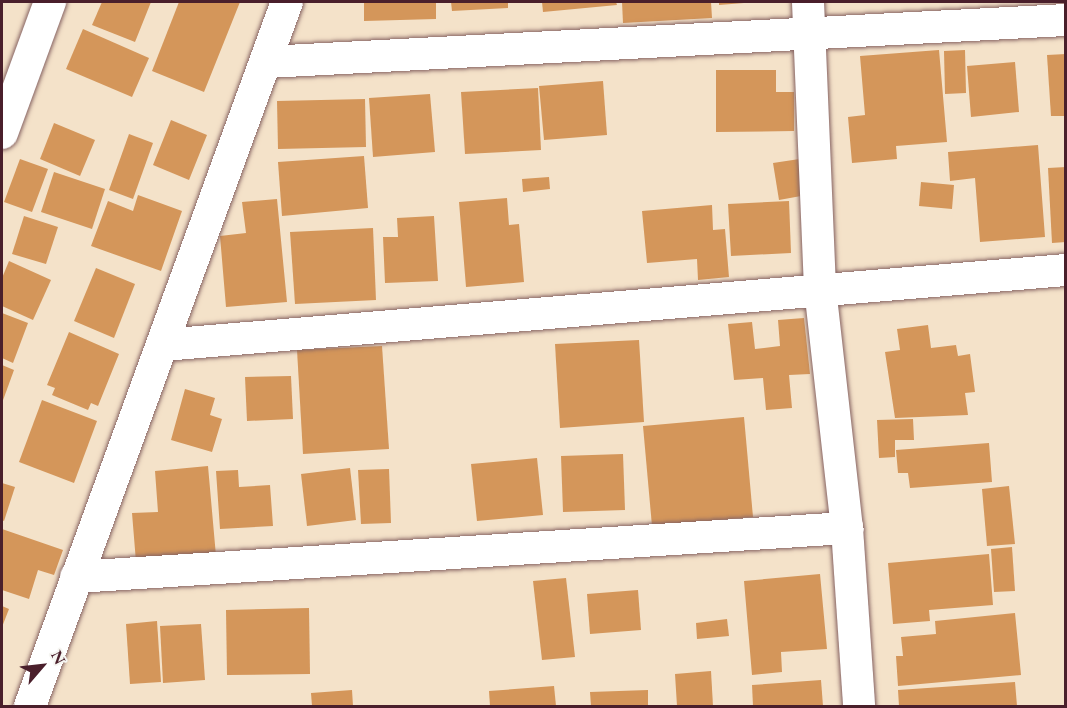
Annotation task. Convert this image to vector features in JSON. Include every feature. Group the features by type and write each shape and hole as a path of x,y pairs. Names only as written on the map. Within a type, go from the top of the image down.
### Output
{"street":[{"path":"2,134 50,2"},
{"path":"30,706 287,2"},
{"path":"808,2 820,288 847,528 859,706"},
{"path":"267,62 1065,20"},
{"path":"163,345 820,288 1065,270"},
{"path":"76,577 847,528"}],"building":[{"path":"102,2 151,2 135,42 92,25"},
{"path":"179,2 240,2 204,92 152,71"},
{"path":"364,2 436,2 436,19 364,21"},
{"path":"451,2 508,2 508,8 452,11"},
{"path":"542,2 616,2 617,5 543,12"},
{"path":"622,2 711,2 712,18 623,23"},
{"path":"719,2 744,2 744,3 719,5"},
{"path":"83,29 149,58 132,97 66,69"},
{"path":"939,50 947,142 896,146 897,159 852,163 848,117 865,115 860,56"},
{"path":"965,50 966,93 945,94 944,51"},
{"path":"1066,54 1066,116 1051,116 1047,55"},
{"path":"1015,62 1019,112 971,117 967,66"},
{"path":"716,70 776,70 776,92 794,92 794,131 716,132"},
{"path":"603,81 607,135 544,140 539,86"},
{"path":"538,88 541,150 465,154 461,92"},
{"path":"430,94 435,152 373,157 369,98"},
{"path":"365,99 366,147 278,149 277,101"},
{"path":"171,120 207,135 189,180 153,165"},
{"path":"54,123 95,140 80,176 40,159"},
{"path":"129,134 153,143 133,199 109,190"},
{"path":"1038,145 1045,237 980,242 975,178 950,181 948,152"},
{"path":"364,156 368,208 282,216 278,162"},
{"path":"806,158 812,194 779,200 773,163"},
{"path":"20,159 48,169 32,212 4,202"},
{"path":"1066,167 1066,242 1052,243 1048,168"},
{"path":"54,172 105,189 92,229 41,212"},
{"path":"549,177 550,189 523,192 522,179"},
{"path":"921,182 954,185 952,209 919,206"},
{"path":"138,195 182,211 161,271 91,246 108,201 133,211"},
{"path":"507,198 509,225 519,224 524,282 466,287 459,202"},
{"path":"277,199 287,302 226,307 220,236 246,233 242,202"},
{"path":"789,201 791,253 731,256 728,204"},
{"path":"712,205 713,230 725,229 729,277 698,280 697,259 647,263 642,211"},
{"path":"24,216 58,227 46,264 12,254"},
{"path":"434,216 438,281 385,283 383,237 398,237 397,218"},
{"path":"373,228 376,300 295,304 290,232"},
{"path":"9,261 51,280 33,320 2,306 2,278"},
{"path":"96,268 135,284 114,338 74,321"},
{"path":"2,313 28,323 13,363 2,358"},
{"path":"804,318 810,374 789,375 792,408 766,410 763,378 734,380 728,324 752,322 755,349 780,346 778,320"},
{"path":"928,325 931,348 956,345 958,356 970,354 975,392 965,393 968,415 895,418 885,352 900,350 897,329"},
{"path":"69,332 119,354 98,406 91,403 88,410 52,395 55,388 47,385"},
{"path":"639,340 644,422 560,428 555,344"},
{"path":"382,346 389,449 303,454 297,350"},
{"path":"2,365 14,370 2,403"},
{"path":"291,376 293,419 247,421 245,377"},
{"path":"185,389 215,398 210,415 222,419 212,452 171,440"},
{"path":"42,400 97,421 74,483 19,462"},
{"path":"744,417 753,517 652,526 643,426"},
{"path":"913,419 914,440 895,440 895,457 879,458 877,420"},
{"path":"989,443 992,482 910,488 908,473 898,473 896,450"},
{"path":"623,454 625,510 563,512 561,456"},
{"path":"537,458 543,515 477,521 471,464"},
{"path":"208,466 216,556 136,562 132,513 158,512 155,471"},
{"path":"350,468 356,520 307,526 301,474"},
{"path":"389,469 391,523 361,524 358,470"},
{"path":"238,470 239,487 270,485 273,526 220,529 216,471"},
{"path":"2,483 15,487 4,521 2,520"},
{"path":"1009,486 1015,544 987,546 982,489"},
{"path":"2,529 63,550 54,575 38,570 29,599 2,590"},
{"path":"1012,547 1015,591 994,592 991,549"},
{"path":"989,554 993,605 929,610 930,621 893,624 888,563"},
{"path":"820,574 827,649 781,652 782,672 752,675 744,581"},
{"path":"566,578 575,657 542,660 533,581"},
{"path":"638,590 641,630 590,634 587,594"},
{"path":"2,606 9,609 2,627"},
{"path":"309,608 310,674 227,675 226,610"},
{"path":"1015,613 1021,675 898,686 896,656 903,656 901,637 936,634 935,621"},
{"path":"727,619 729,636 697,639 696,623"},
{"path":"157,621 161,682 130,684 126,624"},
{"path":"201,624 205,680 163,683 160,626"},
{"path":"711,671 713,706 677,706 675,674"},
{"path":"821,680 823,706 753,706 752,685"},
{"path":"1015,682 1017,706 899,706 898,690"},
{"path":"554,686 556,706 490,706 489,691"},
{"path":"352,690 353,706 312,706 311,693"},
{"path":"648,690 648,706 591,706 590,692"}]}
